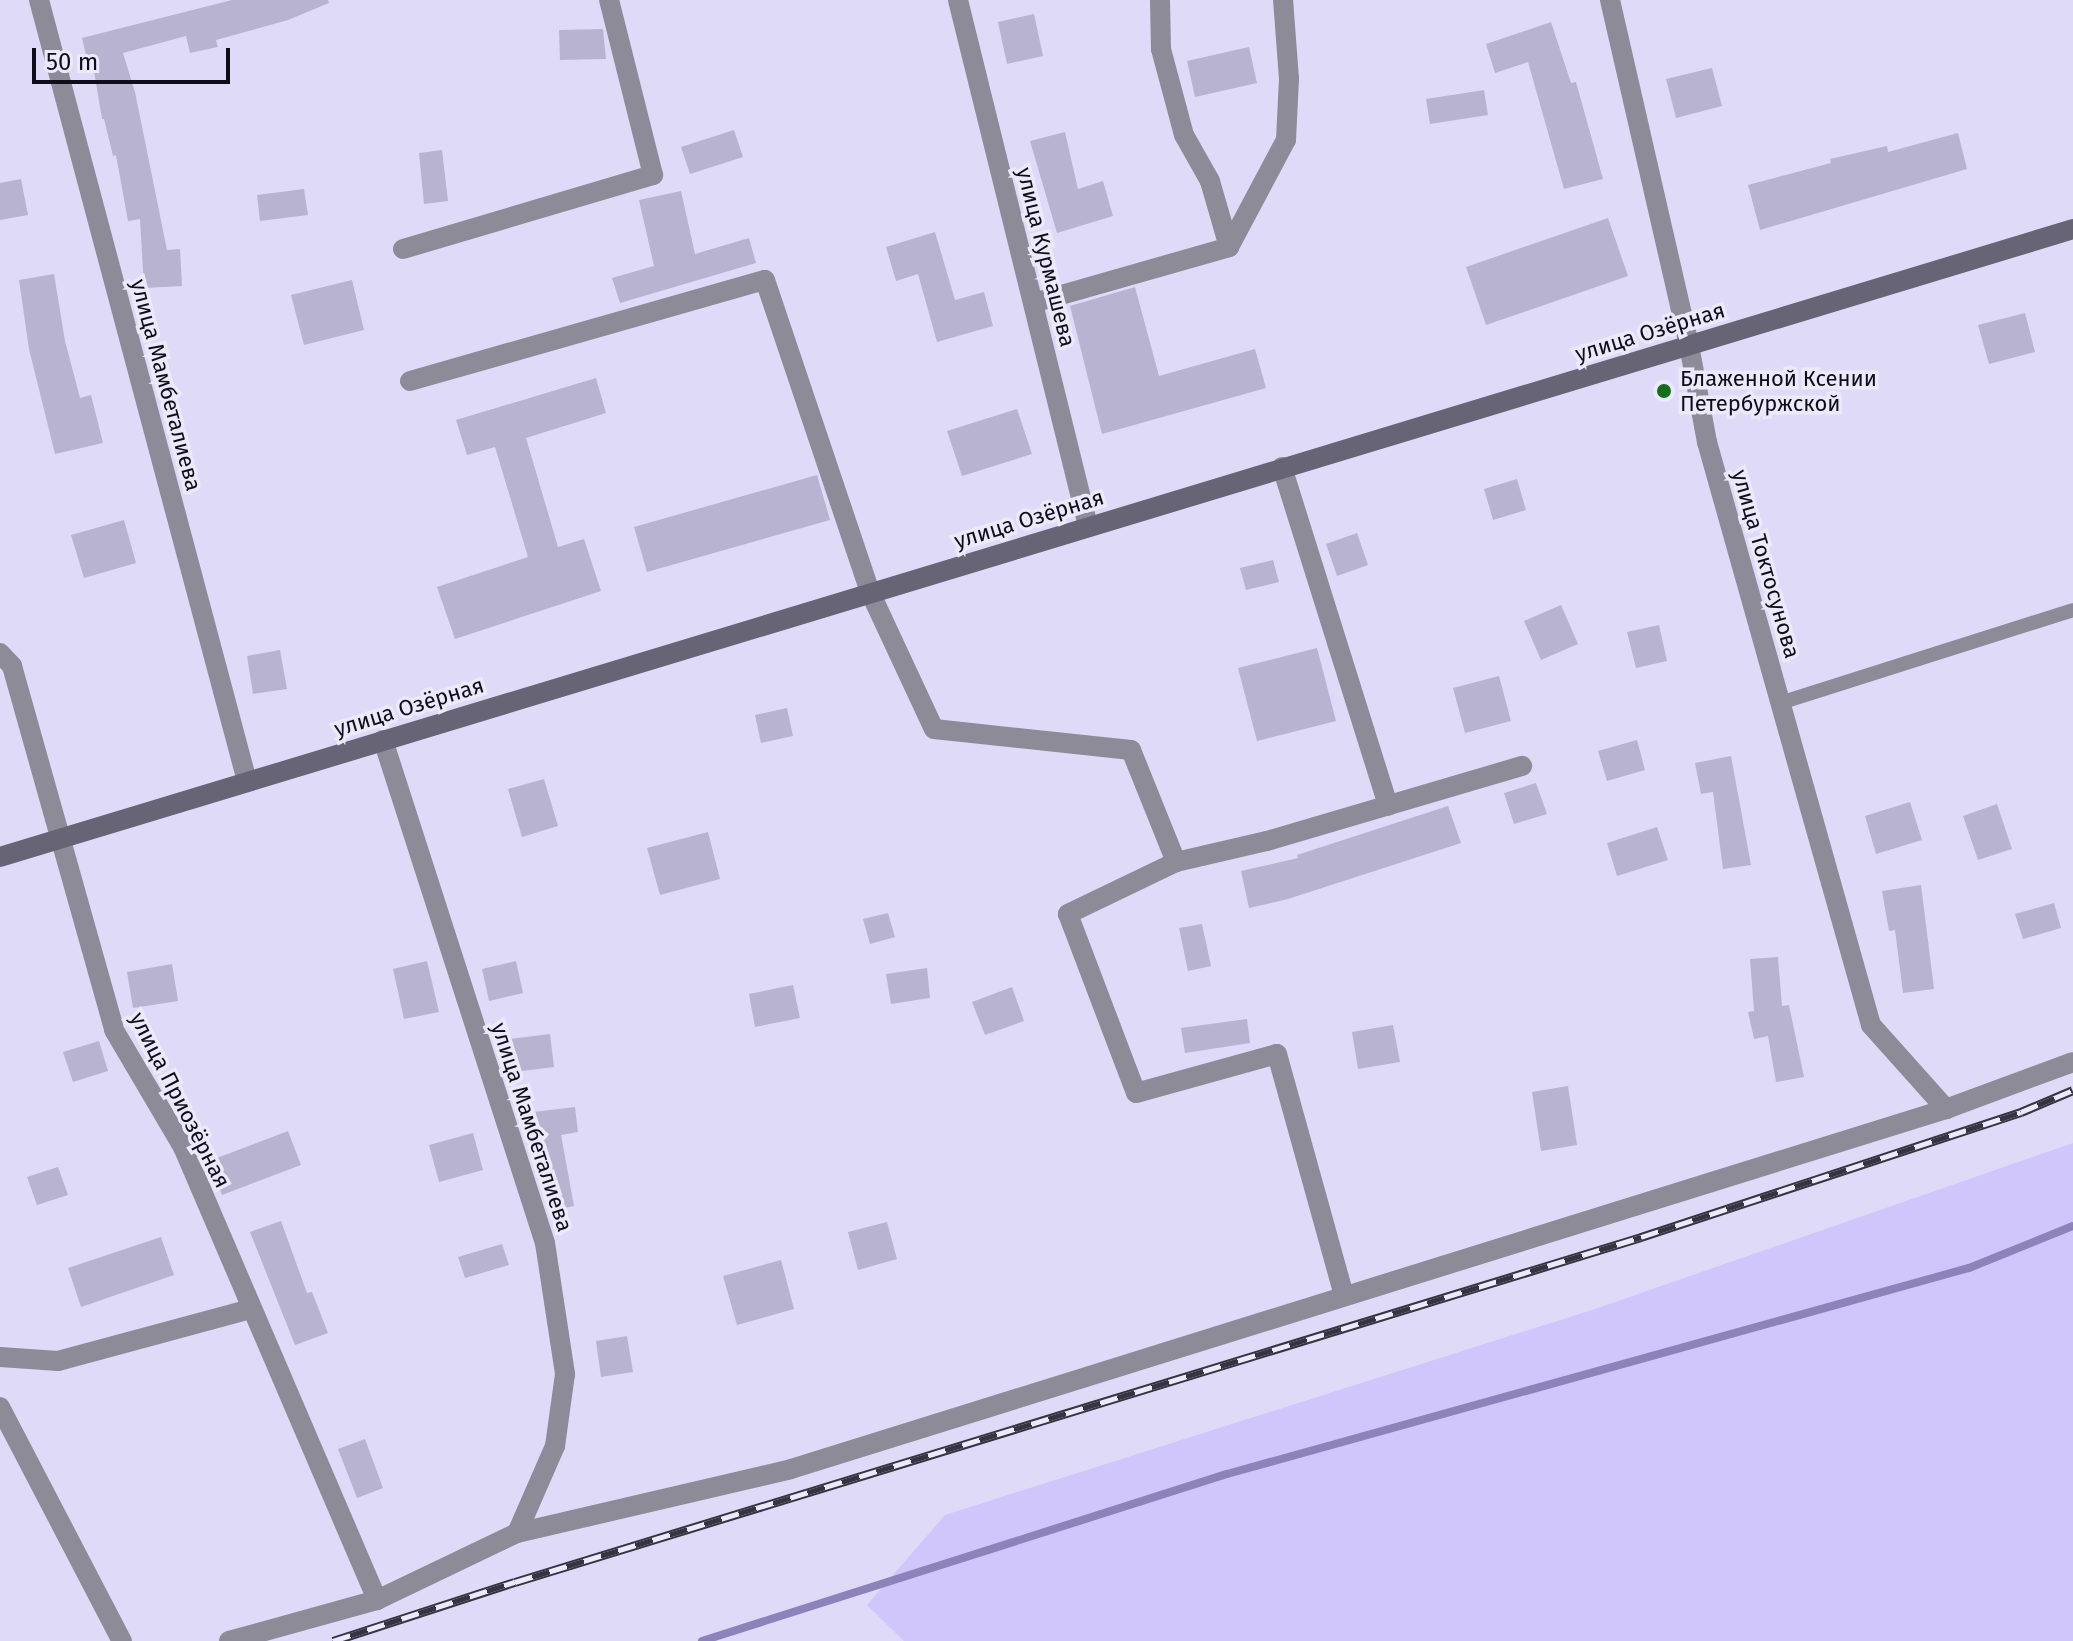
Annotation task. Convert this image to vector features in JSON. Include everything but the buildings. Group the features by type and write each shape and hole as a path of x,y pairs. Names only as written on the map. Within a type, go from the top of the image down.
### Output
{"street":[{"name":"улица Мамбеталиева","path":"39,0 247,781"},
{"path":"403,249 653,175 609,0"},
{"name":"улица Курмашева","path":"958,0 1088,526"},
{"path":"1160,0 1161,49 1184,135 1210,181 1229,247"},
{"path":"1033,303 1229,247 1286,140 1289,79 1283,0"},
{"name":"улица Токтосунова","path":"1610,0 1689,345 1707,442 1871,1025 1946,1109"},
{"name":"улица Озёрная","path":"0,857 2073,229"},
{"path":"410,381 765,280 870,592 934,729 1131,750 1176,862"},
{"path":"1282,467 1388,806"},
{"name":"улица Приозёрная","path":"0,653 12,666 114,1030 183,1147 377,1600"},
{"name":"улица Мамбеталиева","path":"383,740 545,1243 565,1374 555,1446 517,1533"},
{"path":"1344,1295 1277,1054 1136,1093 1068,914 1176,862 1267,841 1522,766"},
{"path":"229,1641 377,1600 517,1533 791,1469 1946,1109 2073,1062"},
{"path":"0,1357 58,1361 251,1309"},
{"path":"0,1407 122,1641"}],"lane":[{"path":"1780,703 2073,610"}],"shaded area":[{"path":"2073,1143 2073,1641 904,1641 867,1605 945,1515 1595,1309"}],"waterway":[{"path":"702,1641 1227,1474 1969,1268 2073,1226"}],"railway":[{"path":"333,1641 515,1582 1641,1237 2021,1112 2073,1090"}],"place":[{"name":"Блаженной Ксении Петербуржской","path":"1664,391"}]}
